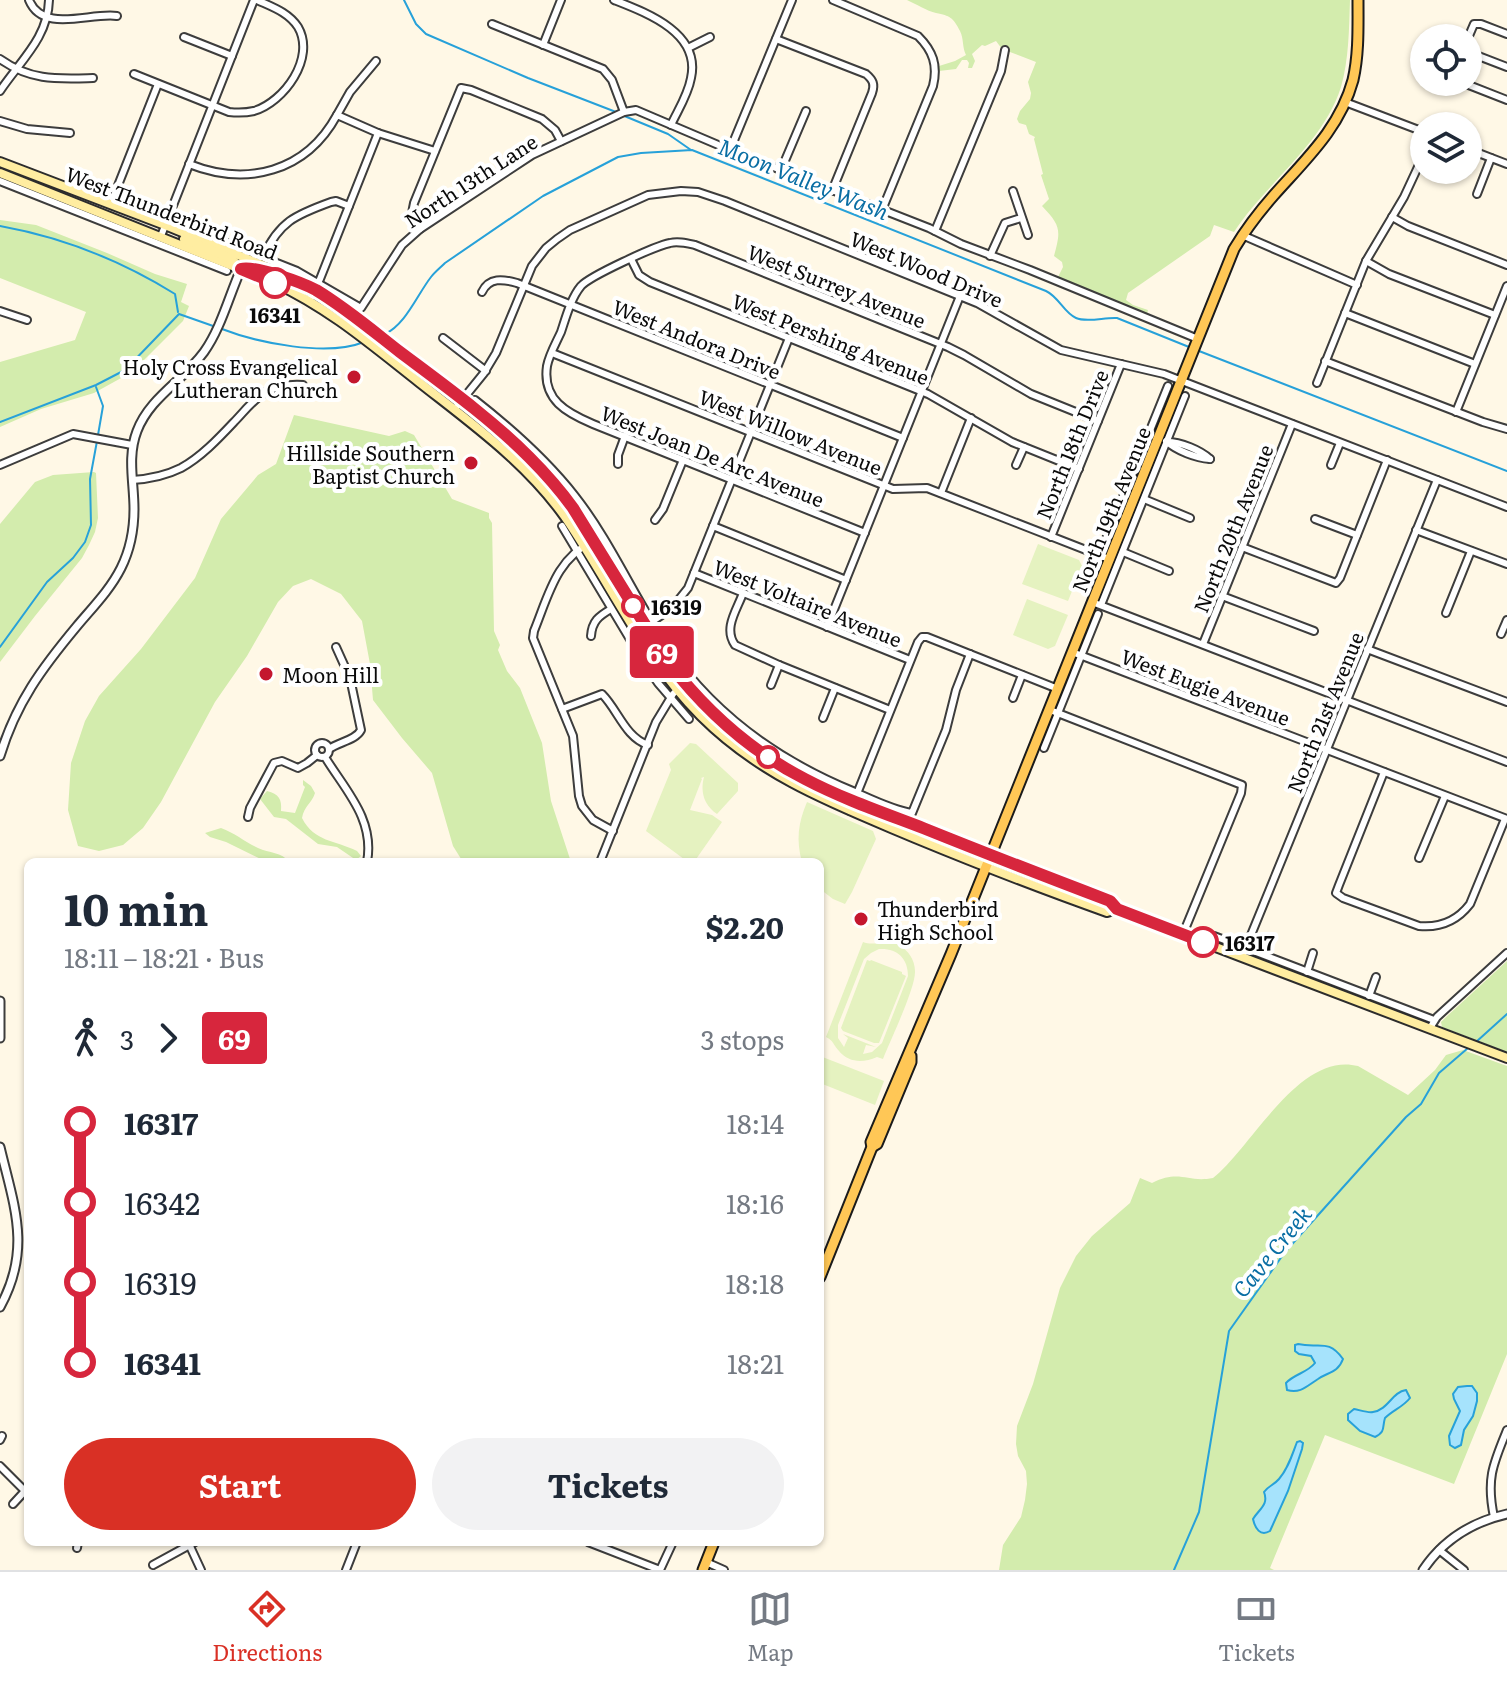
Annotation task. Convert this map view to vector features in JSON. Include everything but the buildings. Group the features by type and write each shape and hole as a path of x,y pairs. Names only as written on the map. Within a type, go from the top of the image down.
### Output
{"main road":[{"name":"North 19th Avenue","path":"824,1267 872,1147 871,1142 1096,604 1104,557 1158,438 1234,249 1256,216 1322,141 1336,122 1345,102 1356,65 1358,0"},
{"name":"West Thunderbird Road","path":"0,162 166,222 317,286 462,400 484,412 577,505 594,540 649,624 681,687 739,737 773,761 817,785 910,818 990,855 1110,901 1117,909 1432,1024 1458,1039 1507,1058"},
{"name":"West Thunderbird Road","path":"0,173 283,287 346,324 521,466 563,515 580,548 635,633 712,726 754,761 797,787 986,867 1107,912 1117,909"},
{"path":"166,222 170,233 232,259 241,269 249,267 297,280"},
{"path":"391,361 399,351"},
{"path":"563,515 577,505"},
{"path":"903,833 910,818"},
{"path":"704,1566 712,1546"}],"street":[{"path":"29,0 34,10 61,20 117,16"},
{"path":"0,91 40,38 48,17 49,0"},
{"path":"134,74 158,84 212,105 229,112 255,111 277,97 294,77 300,65 303,45 297,27 285,13 255,0 212,105 161,236"},
{"path":"543,45 561,0"},
{"path":"614,0 674,31 688,48 692,62 691,79 671,125"},
{"path":"730,150 792,0"},
{"path":"833,0 918,36 932,54 936,71 933,86 882,210"},
{"path":"492,24 603,69 612,80 623,112 639,110 730,150 935,231 1067,290 1188,338 1195,346"},
{"path":"1482,26 1507,34"},
{"path":"184,37 232,56"},
{"path":"688,48 710,37"},
{"path":"776,39 866,74 873,83 872,93 832,191"},
{"path":"935,231 1001,71 1005,50"},
{"path":"1482,57 1507,67"},
{"path":"0,59 17,69 52,79 93,78"},
{"path":"189,164 206,171 231,175 260,173 286,164 311,150 325,135 350,92 376,61"},
{"path":"113,198 158,84"},
{"path":"420,229 412,209 461,88 542,119 555,130 561,141"},
{"path":"1482,90 1507,100"},
{"path":"1345,102 1410,127"},
{"path":"781,170 806,111"},
{"name":"North 13th Lane","path":"361,308 402,245 420,229 532,155 623,112"},
{"path":"337,115 378,133 435,151"},
{"path":"0,121 27,129 70,133"},
{"path":"309,301 378,133"},
{"path":"1482,154 1507,164"},
{"path":"1477,194 1491,158"},
{"name":"West Thunderbird Road","path":"0,181 205,258 227,271"},
{"path":"1317,383 1366,261 1411,184"},
{"name":"West Thunderbird Road","path":"88,188 166,222 263,257 361,308"},
{"path":"1013,191 1028,235"},
{"name":"West Wood Drive","path":"454,410 486,371 499,348 532,266 563,234 648,195 698,192 960,296 1055,348 1164,374 1507,507"},
{"path":"263,257 277,231 288,222 331,202 349,206"},
{"path":"1392,217 1507,265"},
{"path":"990,256 1005,223 1021,218"},
{"path":"1242,235 1357,285"},
{"name":"West Surrey Avenue","path":"552,353 578,290 587,280 671,243 695,245 941,344 1031,394 1098,421"},
{"name":"West Pershing Avenue","path":"631,259 644,279 922,391 1002,437 1079,469"},
{"path":"1366,261 1389,274 1495,315"},
{"path":"0,756 12,720 32,682 108,589 127,556 133,525 132,445 139,424 152,405 205,351 241,269"},
{"name":"West Andora Drive","path":"482,292 491,281 509,281 903,438"},
{"path":"1456,412 1507,286"},
{"path":"827,627 960,296"},
{"path":"0,311 27,320"},
{"path":"1345,313 1475,364"},
{"path":"443,338 486,371"},
{"path":"635,633 677,603 688,588 789,338"},
{"name":"West Joan De Arc Avenue","path":"552,353 547,366 547,379 554,399 575,417 865,533"},
{"name":"West Willow Avenue","path":"552,353 884,486 896,490 927,488 1104,557"},
{"path":"1325,361 1507,429"},
{"name":"North 18th Drive","path":"1051,537 1121,364"},
{"path":"132,480 167,475 183,467 264,393 284,386 303,385"},
{"name":"North 19th Avenue","path":"1096,604 1123,552 1144,499 1168,386"},
{"name":"North 19th Avenue","path":"1158,438 1185,396"},
{"name":"West Thunderbird Road","path":"475,400 484,412"},
{"path":"941,493 971,418"},
{"name":"North 20th Avenue","path":"1203,644 1292,424"},
{"path":"0,465 73,434 132,445"},
{"path":"618,464 625,436"},
{"path":"1158,438 1204,454 1210,459 1203,459 1158,438"},
{"path":"1331,465 1340,443"},
{"path":"1016,465 1024,447"},
{"path":"655,520 663,509 683,460"},
{"path":"1242,547 1336,583 1387,460"},
{"name":"North 21st Avenue","path":"1244,953 1437,480"},
{"path":"1144,499 1190,518"},
{"name":"West Thunderbird Road","path":"577,505 601,534 649,624 692,678 753,737 794,764 856,797"},
{"path":"1315,519 1357,535"},
{"name":"West Thunderbird Road","path":"562,526 580,548 611,609 643,661 689,719"},
{"path":"713,526 846,580"},
{"path":"1416,530 1507,564"},
{"path":"594,540 580,548 557,575 534,631 534,642 573,736 582,806 593,820 613,831"},
{"path":"1446,613 1471,551"},
{"path":"1123,552 1169,571"},
{"name":"West Voltaire Avenue","path":"694,573 910,660 918,640 924,636 1058,689"},
{"path":"743,593 729,628 731,641 742,650 890,710"},
{"path":"1222,596 1314,631"},
{"path":"1096,604 1507,762"},
{"path":"591,636 595,620 611,609"},
{"name":"North 19th Avenue","path":"1044,748 1053,711 1076,654 1098,614"},
{"path":"1501,634 1507,620"},
{"path":"248,817 274,763 282,761 298,768 328,754 329,749 356,737 361,730 350,678 336,647"},
{"path":"1367,649 1507,702"},
{"path":"910,818 946,730 956,690 970,654"},
{"name":"West Eugie Avenue","path":"1076,654 1506,819"},
{"path":"850,811 910,660"},
{"path":"771,685 779,665"},
{"path":"1013,698 1022,675"},
{"path":"602,858 661,713 681,687"},
{"path":"823,718 835,688"},
{"path":"562,709 602,694 631,735 648,745"},
{"path":"1053,711 1242,785 1183,934"},
{"path":"329,749 326,743 319,742 314,748 361,813 368,841 367,858"},
{"path":"1384,772 1336,893 1343,898 1411,924 1428,927 1447,923 1460,916 1474,896 1506,819"},
{"path":"1419,858 1445,796"},
{"name":"West Thunderbird Road","path":"1214,936 1244,953 1307,972 1432,1024"},
{"path":"1307,972 1313,953"},
{"path":"1432,1024 1507,953"},
{"path":"1369,996 1376,977"},
{"path":"1461,981 1468,989"},
{"path":"0,1001 0,1038"},
{"path":"0,1147 19,1242 11,1286 0,1307"},
{"path":"1494,1517 1490,1478 1507,1430"},
{"path":"0,1466 24,1490"},
{"path":"13,1504 24,1494"},
{"path":"1423,1570 1439,1550 1467,1528 1507,1514"},
{"path":"153,1565 186,1546"},
{"path":"192,1546 201,1570"},
{"path":"346,1570 355,1546"},
{"path":"598,1546 660,1570 671,1546"},
{"path":"1439,1550 1464,1570"},
{"path":"704,1566 724,1570"}],"green space":[{"path":"907,0 1350,0 1346,66 1333,108 1321,127 1234,232 1214,225 1210,236 1128,293 1126,300 1148,310 1144,315 1057,279 1063,267 1054,256 1058,229 1042,206 1049,199 1041,175 1035,137 1017,119 1030,99 1028,82 1036,62 1002,49 996,41 982,45 972,54 975,61 972,68 968,68 967,60 962,60 956,69 939,71 939,66 966,55 960,31 951,18"},
{"path":"0,220 36,225 187,284 181,302 189,306 183,321 132,372 94,393 41,409 0,427 0,362 75,340 86,312 0,278"},
{"path":"294,415 389,436 405,431 414,435 452,499 489,513 492,523 494,631 500,645 498,650 507,671 520,688 542,743 551,801 570,858 460,858 453,846 432,773 373,700 362,621 341,594 311,579 293,586 278,602 247,656 215,702 161,802 143,828 123,845 99,851 78,846 68,810 71,763 85,721 99,696 141,649 195,578 221,519 258,475 276,464"},
{"path":"94,472 98,518 89,545 0,662 0,524 35,482 53,475"},
{"path":"1038,544 1079,560 1082,566 1068,601 1022,584"},
{"path":"1027,599 1068,615 1055,646 1048,649 1013,635"},
{"path":"690,743 696,744 738,783 738,791 717,814 706,802 704,777 701,778 690,810 712,815 722,822 697,858 683,858 646,831 671,770 669,764"},
{"path":"303,780 315,793 302,818 307,826 319,836 357,851 361,856 358,858 353,858 337,847 318,844 286,819 274,817 260,799 267,791 271,792 279,798 281,811 295,813 305,787"},
{"path":"807,802 873,831 876,839 845,904 824,892 824,858 801,858 799,832"},
{"path":"221,828 258,848 285,858 259,858 205,833"},
{"path":"863,942 894,943 905,950 914,963 914,979 883,1059 852,1060 826,1037","holes":["879,949 896,952 904,959 908,976 882,1043 872,1052 863,1054 866,1045 876,1047 843,1034 848,1038 844,1047 838,1038 838,1025 864,959"]},
{"path":"867,960 906,976 879,1043 841,1028"},
{"path":"1507,961 1507,1052 1442,1027 1441,1022"},
{"path":"1463,1050 1507,1066 1507,1354 1454,1484 1325,1435 1270,1568 1274,1570 999,1570 1003,1545 1021,1517 1027,1484 1026,1471 1018,1456 1017,1426 1033,1384 1060,1288 1076,1256 1092,1236 1130,1203 1140,1178 1152,1183 1170,1177 1213,1178 1296,1087 1316,1073 1336,1065 1358,1066 1408,1095 1446,1055"},
{"path":"824,1058 884,1081 875,1105 824,1085"}],"water":[{"path":"1298,1344 1328,1346 1343,1359 1336,1370 1303,1389 1287,1390 1286,1383 1315,1363 1311,1356 1295,1351"},
{"path":"1472,1386 1477,1393 1473,1416 1464,1430 1461,1445 1455,1448 1450,1445 1449,1436 1460,1411 1453,1394 1458,1387"},
{"path":"1406,1390 1410,1398 1385,1418 1382,1431 1375,1437 1360,1431 1348,1420 1348,1414 1354,1409 1378,1411"},
{"path":"1300,1441 1303,1443 1302,1449 1288,1491 1270,1531 1261,1532 1253,1519 1264,1504 1264,1492 1282,1475"}],"waterway":[{"path":"404,0 416,24 426,34 616,112"},
{"path":"622,115 668,134 691,150"},
{"name":"Moon Valley Wash","path":"385,334 405,316 431,277 445,263 543,196 618,157 692,150 1046,291 1076,318 1117,318 1189,347"},
{"path":"0,226 68,244 134,271 175,294 178,312"},
{"name":"Moon Valley Wash","path":"0,422 96,385 125,370 179,314 216,327"},
{"name":"Moon Valley Wash","path":"222,329 254,339 312,348 364,342"},
{"name":"Moon Valley Wash","path":"1199,351 1507,471"},
{"path":"96,387 103,406 98,435"},
{"path":"0,647 47,582 85,542 91,525 90,479 97,441"},
{"name":"Cave Creek","path":"1476,1042 1507,1014"},
{"name":"Cave Creek","path":"1174,1570 1199,1512 1229,1331 1285,1252 1421,1104 1439,1073 1468,1048"}],"bus line":[{"name":"69","path":"275,283 241,269 249,267 297,280 332,300 515,443 573,508 645,626 684,683 739,737 773,761 817,785 1110,901 1117,909 1203,942"}],"place":[{"name":"16341","path":"275,283"},
{"name":"Holy Cross Evangelical Lutheran Church","path":"354,377"},
{"name":"Hillside Southern Baptist Church","path":"471,463"},
{"name":"16319","path":"633,606"},
{"name":"Moon Hill","path":"266,674"},
{"name":"Thunderbird High School","path":"861,919"},
{"name":"16317","path":"1203,942"}]}
